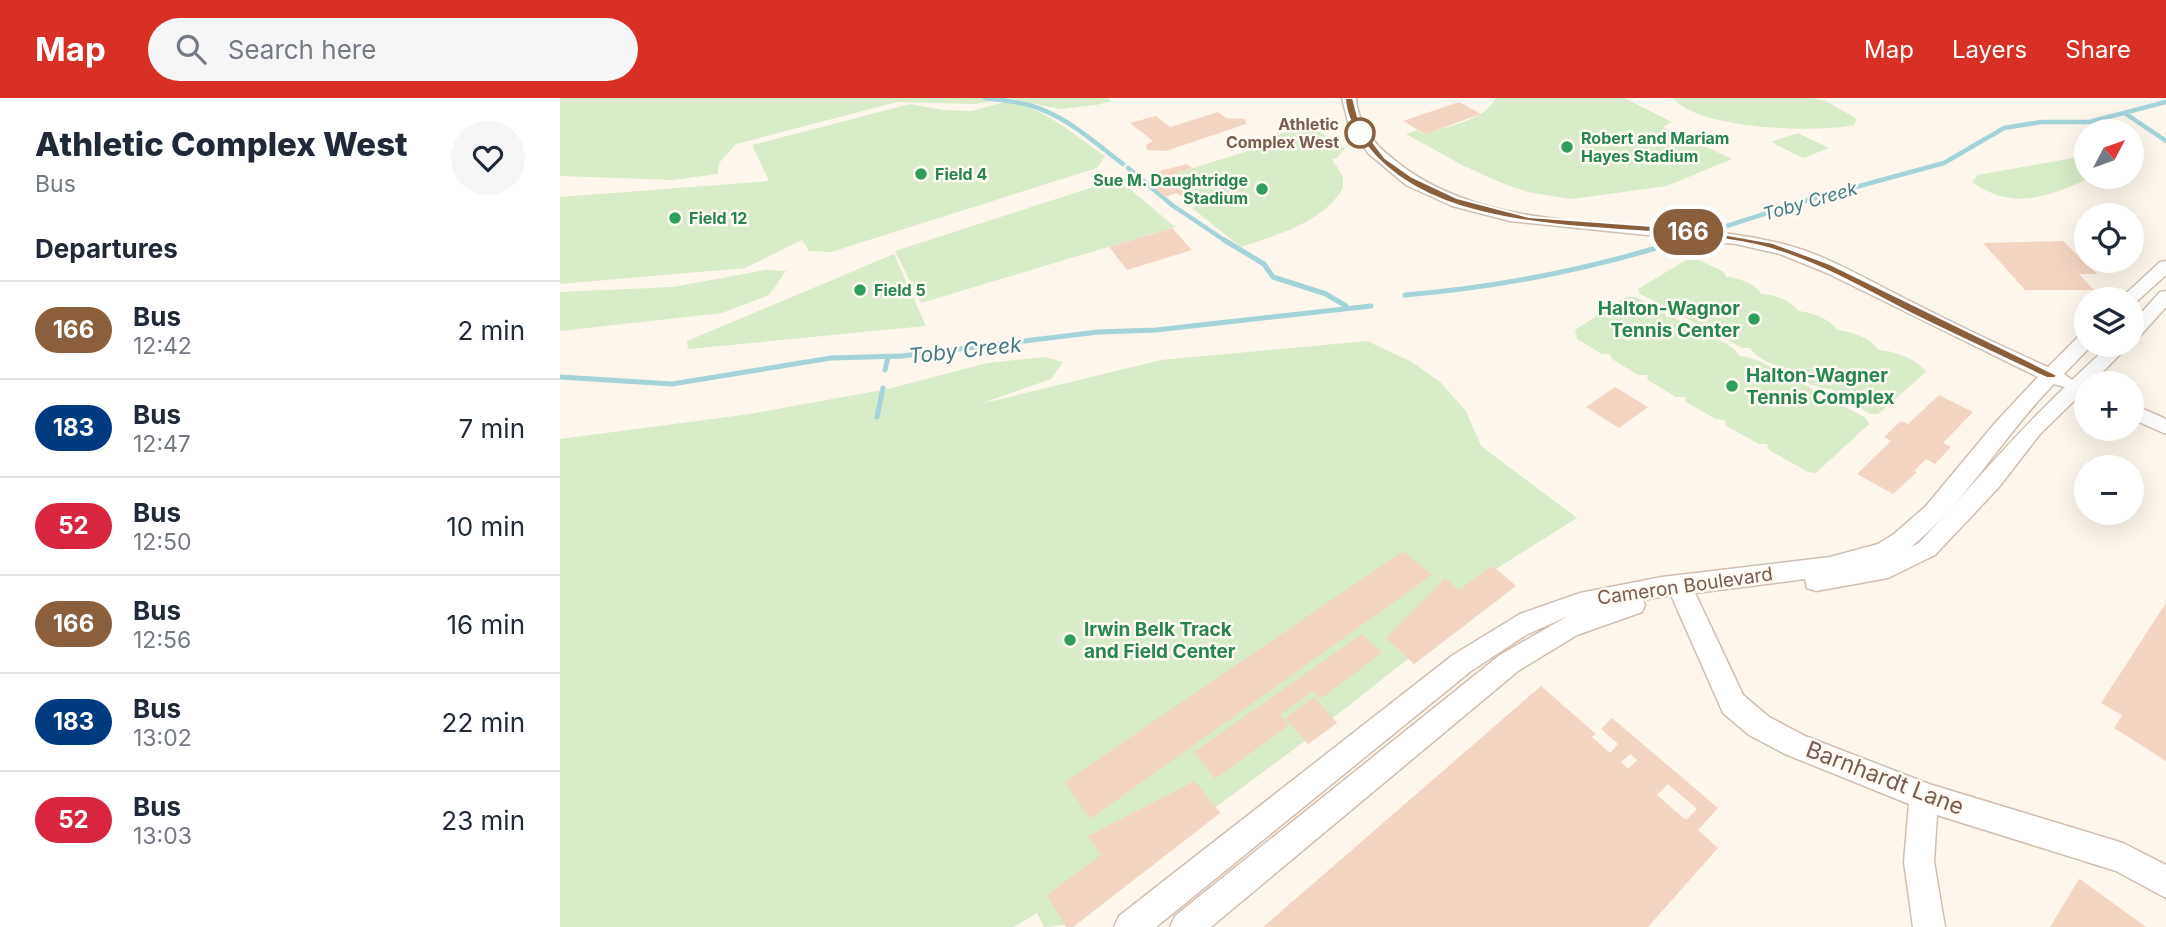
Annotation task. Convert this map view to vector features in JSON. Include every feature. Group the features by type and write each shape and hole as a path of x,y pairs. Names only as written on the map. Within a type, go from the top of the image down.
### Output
{"street":[{"path":"1349,98 1353,119 1373,150 1398,172 1432,191 1480,209 1529,220 1707,234 1769,246 1826,266 1952,330 2074,385"},
{"path":"2142,287 2166,266"},
{"path":"2144,320 2166,296"},
{"name":"Cameron Boulevard","path":"1186,927 1452,707 1522,654 1557,633 1594,616 1683,591 1838,563 1870,556 1895,545 1916,529 1961,480 2003,427 2074,352"},
{"name":"Cameron Boulevard","path":"2098,371 2110,357"},
{"name":"Cameron Boulevard","path":"1130,927 1493,640 1536,618 1616,594 1859,576 1901,565 1927,549 1991,481 2033,429 2074,396"},
{"path":"2144,417 2166,427"},
{"name":"Barnhardt Lane","path":"1683,591 1725,689 1733,704 1750,720 1795,745 1924,796 2123,858 2166,882"},
{"path":"1924,796 1919,862 1930,927"}],"green space":[{"path":"560,98 1008,98 976,104 897,102 736,144 719,163 718,174 673,180 560,176"},
{"path":"1008,98 1107,98 1112,101 1060,109"},
{"name":"Robert and Mariam Hayes Stadium","path":"1496,98 1624,98 1672,122 1663,127 1732,159 1667,186 1572,199 1532,193 1504,184 1462,165 1406,134 1417,130 1424,134 1464,122 1491,106"},
{"path":"1673,98 1812,98 1826,101 1857,119 1854,125 1813,129 1731,123 1687,109"},
{"name":"Field 4","path":"1005,102 1019,104 1045,115 1105,156 1097,168 831,252 809,251 802,240 745,268 560,284 560,197 769,181 752,145 910,104 943,110 971,111"},
{"name":"Sue M. Daughtridge Stadium","path":"1309,125 1345,148 1337,158 1332,159 1343,177 1343,188 1324,210 1298,226 1241,247 1192,208 1199,203 1170,181 1174,174 1267,145 1261,140"},
{"path":"1798,133 1829,148 1803,158 1771,142"},
{"path":"2074,158 2074,185 2032,198 2003,197 1987,191 1972,182 1977,175"},
{"path":"1118,179 1175,227 921,303 895,251"},
{"name":"Field 5","path":"894,254 926,326 688,349 687,341"},
{"name":"Halton-Wagner Tennis Complex","path":"1686,260 1699,260 1724,272 1726,277 1746,282 1761,294 1782,299 1798,311 1825,319 1837,330 1866,339 1878,350 1911,360 1926,372 1878,414 1871,414 1834,395 1831,389 1807,383 1789,368 1767,362 1750,348 1742,348 1715,333 1713,328 1705,328 1678,314 1677,310 1640,294 1638,289"},
{"path":"765,270 786,271 769,295 722,313 560,331 560,292 673,287"},
{"name":"Halton-Wagner Tennis Complex","path":"1626,297 1636,297 1665,312 1666,317 1675,318 1699,331 1701,336 1723,342 1739,356 1762,362 1779,377 1802,384 1813,390 1820,399 1830,399 1866,418 1869,424 1816,473 1808,472 1769,450 1767,444 1759,444 1726,426 1725,420 1716,419 1686,402 1685,397 1676,397 1648,380 1647,375 1638,375 1612,359 1610,354 1602,354 1577,339 1575,330"},
{"name":"Irwin Belk Track and Field Center","path":"1367,341 1412,362 1440,382 1466,411 1481,446 1577,518 1496,569 1516,586 1414,664 1408,659 1333,718 1337,723 1308,744 1305,741 1216,807 1220,813 1073,927 1044,927 1037,913 1014,927 560,927 560,439 750,414 888,389 987,363 1045,357 1063,362 1051,379 980,404 1161,360"}],"building":[{"path":"1459,102 1481,114 1425,134 1403,121"},
{"path":"1218,112 1226,118 1245,119 1246,124 1166,151 1147,150 1146,145 1153,141 1130,123 1156,116 1170,127"},
{"path":"1187,164 1192,168 1174,174 1170,181 1200,204 1193,206 1177,193 1165,197 1149,184 1160,171"},
{"path":"1172,228 1192,250 1127,270 1109,247"},
{"path":"2063,241 2074,252 2074,273 2097,274 2079,274 2091,287 2074,287 2074,290 2025,290 1983,243"},
{"path":"1615,387 1648,407 1619,428 1586,407"},
{"path":"1939,395 1973,412 1943,443 1951,447 1935,464 1926,459 1914,471 1917,472 1893,494 1857,474 1891,441 1884,437 1892,429 1901,421 1908,424"},
{"path":"1403,551 1432,575 1090,819 1065,782"},
{"path":"1492,566 1516,586 1414,664 1386,638 1445,578 1459,590"},
{"path":"2166,603 2166,761 2114,728 2122,715 2101,703"},
{"path":"1362,634 1382,653 1320,699 1313,691 1280,715 1289,725 1215,779 1194,752"},
{"path":"1541,686 1596,734 1592,737 1610,753 1618,744 1601,729 1612,718 1718,808 1698,830 1718,848 1648,927 1263,927","holes":["1630,754 1637,760 1628,769 1621,762","1668,784 1697,809 1686,820 1657,795"]},
{"path":"1314,697 1337,723 1308,744 1285,718"},
{"path":"1195,781 1220,813 1073,927 1066,927 1047,895 1101,855 1088,836"},
{"path":"2079,879 2084,882 2146,927 2050,927"}],"waterway":[{"path":"985,98 1029,105 1055,115 1123,164"},
{"name":"Toby Creek","path":"1677,242 1808,200 1944,163 2004,128 2041,122 2089,122 2166,102"},
{"path":"2126,114 2166,141"},
{"path":"1128,168 1172,205 1224,240"},
{"path":"1224,240 1264,264 1273,277 1326,294 1346,306"},
{"name":"Toby Creek","path":"1405,295 1545,275 1614,260 1682,240"},
{"name":"Toby Creek","path":"560,377 672,384 831,358 902,356 1098,332 1156,330 1371,306"},
{"path":"885,370 888,357"},
{"path":"877,417 883,388"}],"bus line":[{"name":"166","path":"1349,98 1350,111 1356,125 1382,160 1409,179 1454,200 1498,214 1529,220 1580,226 1694,232 1769,246 1826,266 1952,330 2051,375"}],"place":[{"name":"Athletic Complex West","path":"1360,133"},
{"name":"Robert and Mariam Hayes Stadium","path":"1567,147"},
{"name":"Field 4","path":"921,174"},
{"name":"Sue M. Daughtridge Stadium","path":"1262,189"},
{"name":"Field 12","path":"675,218"},
{"name":"Field 5","path":"860,290"},
{"name":"Halton-Wagnor Tennis Center","path":"1754,319"},
{"name":"Halton-Wagner Tennis Complex","path":"1732,386"},
{"name":"Irwin Belk Track and Field Center","path":"1070,640"}]}
